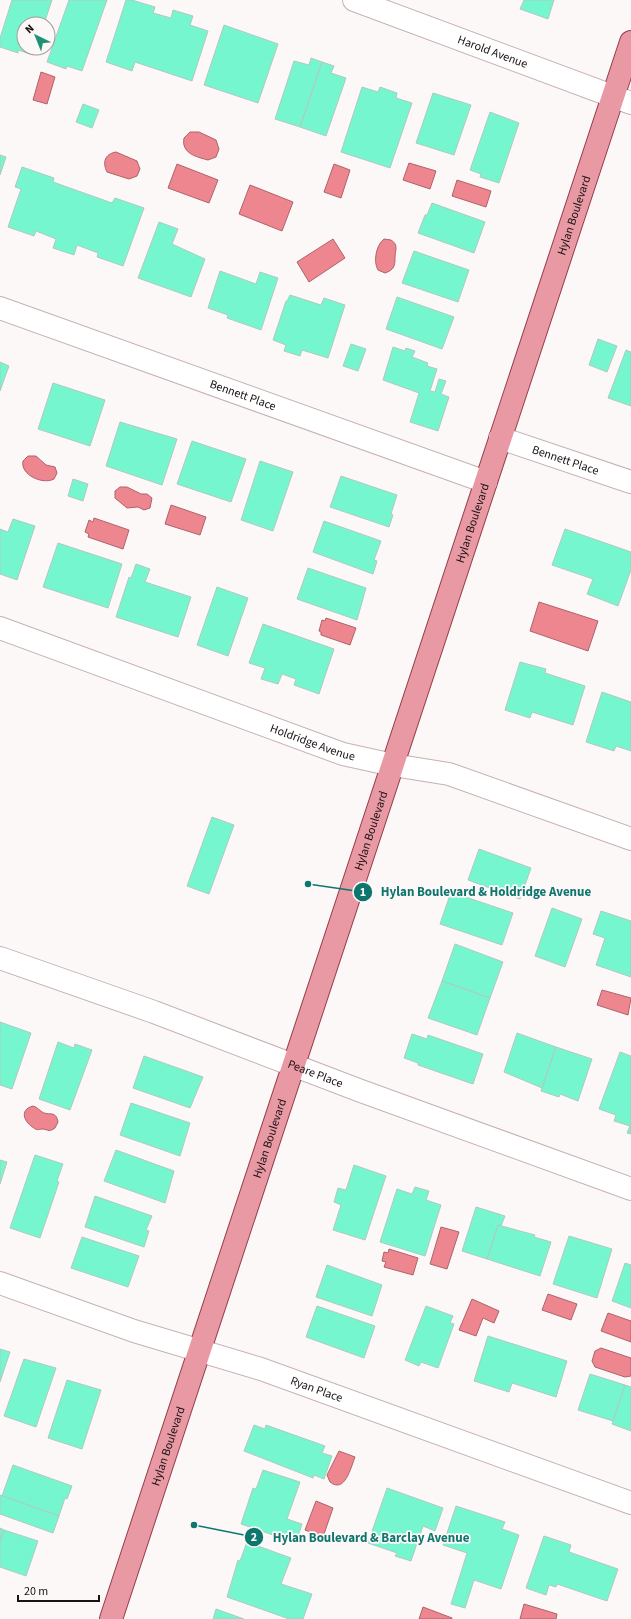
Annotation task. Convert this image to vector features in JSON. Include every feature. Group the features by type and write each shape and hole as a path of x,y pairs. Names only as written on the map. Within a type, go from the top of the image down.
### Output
{"main road":[{"name":"Hylan Boulevard","path":"111,1619 500,438 622,100 631,42"}],"street":[{"name":"Harold Avenue","path":"356,0 622,100"},
{"name":"Bennett Place","path":"0,308 486,482"},
{"name":"Bennett Place","path":"500,438 631,482"},
{"name":"Holdridge Avenue","path":"0,628 343,754 393,765 448,774 631,839"},
{"name":"Peare Place","path":"0,958 154,1012 294,1066 631,1189"},
{"name":"Ryan Place","path":"0,1283 134,1331 261,1369 631,1504"}],"shaded area":[{"path":"41,72 55,77 47,104 33,100"},
{"path":"190,132 199,132 216,140 219,149 216,157 208,160 190,154 185,147 184,138"},
{"path":"116,152 137,161 140,169 137,176 129,179 107,172 105,165 106,159 109,155"},
{"path":"409,163 436,171 430,189 403,180"},
{"path":"177,164 218,180 209,203 168,188"},
{"path":"334,164 350,170 341,198 324,192"},
{"path":"457,180 491,191 486,207 452,196"},
{"path":"250,185 293,202 282,231 239,214"},
{"path":"333,239 345,258 309,282 297,262"},
{"path":"384,239 391,240 395,244 396,248 394,265 390,271 385,273 378,270 376,267 377,249"},
{"path":"28,456 36,456 46,465 55,467 57,473 54,479 49,481 39,480 33,478 25,471 23,461"},
{"path":"120,487 127,487 141,494 147,494 152,498 150,508 144,510 138,507 127,508 115,498 115,491"},
{"path":"171,505 206,517 200,535 165,524"},
{"path":"94,518 129,530 123,549 88,537 89,534 85,532 89,520 93,522"},
{"path":"539,602 598,621 588,651 530,631"},
{"path":"326,618 356,628 350,645 321,635 321,632 319,631 322,620 325,621"},
{"path":"602,990 631,998 628,1015 597,1005"},
{"path":"33,1106 42,1112 56,1116 58,1122 55,1128 50,1130 37,1130 28,1123 24,1117 24,1113 28,1108"},
{"path":"441,1227 459,1232 447,1269 430,1264"},
{"path":"389,1249 418,1258 413,1275 384,1267 386,1262 382,1261 384,1252 388,1253"},
{"path":"548,1294 577,1304 571,1320 542,1310"},
{"path":"472,1299 499,1311 494,1323 483,1318 476,1336 459,1330"},
{"path":"608,1313 631,1321 631,1342 601,1331"},
{"path":"601,1348 631,1358 631,1376 625,1377 595,1367 592,1361 595,1351"},
{"path":"339,1451 355,1457 347,1478 340,1485 335,1485 330,1482 327,1475"},
{"path":"316,1501 333,1508 323,1537 305,1530"},
{"path":"524,1604 557,1614 556,1619 520,1619"},
{"path":"423,1607 452,1618 452,1619 419,1619"}],"building":[{"path":"12,0 52,0 47,16 16,16 16,52 0,47 0,38"},
{"path":"69,0 107,0 82,71 67,66 66,69 47,62 49,56 56,56 56,37"},
{"path":"126,0 132,0 155,7 153,13 171,18 173,10 193,16 190,25 208,31 192,81 135,62 132,71 106,62"},
{"path":"524,0 554,0 548,19 520,9"},
{"path":"224,25 278,44 258,103 204,85"},
{"path":"311,58 322,62 300,127 275,119 294,61 309,65"},
{"path":"322,62 334,66 331,73 346,78 326,136 300,127"},
{"path":"362,87 378,92 380,87 397,93 396,98 412,103 390,168 341,152"},
{"path":"433,93 471,105 454,155 416,143"},
{"path":"83,104 99,110 92,128 76,122"},
{"path":"490,112 519,123 499,183 480,177 481,174 470,170"},
{"path":"0,155 6,157 0,175"},
{"path":"22,167 54,178 53,182 112,203 115,198 144,208 123,266 97,257 98,253 77,245 74,255 53,248 56,239 36,231 34,236 8,227 21,189 15,187"},
{"path":"432,203 485,222 474,253 418,233 425,215 427,215"},
{"path":"159,222 178,229 172,244 205,259 191,297 138,278"},
{"path":"414,251 469,270 458,302 402,283"},
{"path":"220,271 256,284 260,272 278,278 261,330 227,318 228,315 208,308"},
{"path":"290,295 321,305 324,298 345,305 328,358 302,350 300,356 284,351 286,345 273,340 286,301"},
{"path":"397,297 454,317 442,349 386,329"},
{"path":"598,339 617,346 607,372 589,365"},
{"path":"351,344 366,349 358,371 343,366"},
{"path":"393,347 405,351 406,348 415,351 412,357 428,363 427,366 437,369 430,391 435,392 439,379 446,381 441,394 449,397 438,431 410,422 419,393 383,380"},
{"path":"626,350 631,352 631,406 608,398"},
{"path":"0,362 9,366 0,391"},
{"path":"53,383 105,400 90,446 38,429"},
{"path":"120,422 177,439 162,485 106,466"},
{"path":"192,441 246,459 231,502 177,484"},
{"path":"260,461 293,472 273,531 241,520"},
{"path":"341,476 397,495 391,514 393,515 389,527 330,507"},
{"path":"73,479 88,484 83,501 68,496"},
{"path":"13,519 35,526 17,580 0,574 0,529 8,532"},
{"path":"324,521 381,541 374,560 377,561 373,574 313,552"},
{"path":"565,529 631,552 631,570 618,606 587,594 593,579 552,565"},
{"path":"58,543 122,564 108,608 43,587"},
{"path":"136,564 150,569 145,582 191,597 178,637 116,617 129,577 131,578"},
{"path":"308,568 366,588 357,620 297,599"},
{"path":"217,587 248,598 228,656 197,645"},
{"path":"263,624 334,649 319,694 294,685 296,679 282,674 278,684 261,679 265,668 249,663"},
{"path":"520,662 546,669 545,673 585,686 573,725 532,712 530,718 505,710"},
{"path":"602,692 631,702 631,751 616,746 614,751 586,742"},
{"path":"212,817 234,825 209,894 187,886"},
{"path":"479,849 531,868 520,899 468,880"},
{"path":"451,892 513,913 502,945 440,924"},
{"path":"552,908 582,919 565,967 535,956"},
{"path":"601,911 631,921 631,977 596,965 605,938 593,934"},
{"path":"455,944 503,962 490,998 442,981"},
{"path":"442,981 490,998 477,1035 428,1018"},
{"path":"0,1022 31,1033 12,1089 0,1085"},
{"path":"517,1033 556,1047 542,1088 504,1072"},
{"path":"412,1034 427,1039 428,1035 483,1054 473,1084 418,1065 418,1063 404,1058"},
{"path":"58,1042 74,1048 75,1044 92,1050 70,1110 39,1099"},
{"path":"556,1047 592,1059 578,1101 560,1094 559,1097 541,1091"},
{"path":"620,1052 631,1056 631,1134 627,1133 630,1126 614,1121 616,1115 599,1109"},
{"path":"144,1056 203,1077 190,1108 133,1088"},
{"path":"131,1103 190,1123 180,1156 120,1135"},
{"path":"116,1150 174,1171 165,1203 104,1181"},
{"path":"35,1155 63,1164 57,1181 59,1182 40,1238 10,1228"},
{"path":"0,1160 7,1162 0,1184"},
{"path":"354,1165 386,1176 365,1240 333,1230 341,1205 334,1202 338,1188 346,1190"},
{"path":"415,1187 429,1191 426,1200 441,1205 425,1256 380,1242 397,1189 412,1194"},
{"path":"95,1196 152,1216 146,1230 149,1231 144,1247 85,1227"},
{"path":"476,1207 505,1216 501,1226 498,1225 487,1259 462,1251"},
{"path":"498,1225 535,1235 534,1237 551,1242 540,1276 487,1259"},
{"path":"569,1236 612,1249 597,1298 553,1284"},
{"path":"82,1237 139,1256 128,1287 71,1268"},
{"path":"625,1263 631,1265 631,1308 612,1301"},
{"path":"327,1265 382,1285 372,1316 316,1297"},
{"path":"317,1306 375,1326 364,1358 306,1337"},
{"path":"426,1306 453,1316 450,1323 454,1324 438,1368 421,1362 419,1366 405,1360"},
{"path":"488,1336 567,1361 556,1397 512,1383 509,1392 474,1381"},
{"path":"0,1349 10,1352 0,1382"},
{"path":"24,1359 56,1368 36,1427 4,1416"},
{"path":"590,1374 625,1385 613,1421 578,1410"},
{"path":"67,1380 101,1390 82,1449 48,1438"},
{"path":"625,1385 631,1387 631,1431 612,1424"},
{"path":"254,1425 265,1429 266,1425 325,1446 322,1453 332,1456 324,1479 314,1475 313,1478 244,1451"},
{"path":"13,1465 72,1486 67,1499 65,1498 59,1516 2,1496"},
{"path":"263,1470 300,1482 287,1519 302,1524 296,1543 241,1524 253,1488 256,1489"},
{"path":"387,1488 443,1508 435,1531 423,1526 411,1561 395,1556 397,1553 368,1543"},
{"path":"0,1495 59,1516 53,1533 0,1514"},
{"path":"456,1506 505,1522 502,1529 519,1535 501,1589 474,1580 465,1608 451,1604 467,1553 443,1545"},
{"path":"0,1528 4,1530 0,1542"},
{"path":"4,1530 38,1541 26,1576 0,1567 0,1542"},
{"path":"544,1536 571,1545 569,1552 618,1569 607,1601 557,1584 556,1587 549,1585 546,1595 526,1588"},
{"path":"247,1542 291,1558 281,1584 312,1594 303,1619 289,1619 227,1597 238,1560 240,1561"},
{"path":"216,1609 244,1619 213,1619"}],"place":[{"name":"Hylan Boulevard & Holdridge Avenue","path":"308,884"},
{"name":"Hylan Boulevard & Barclay Avenue","path":"194,1525"}]}
